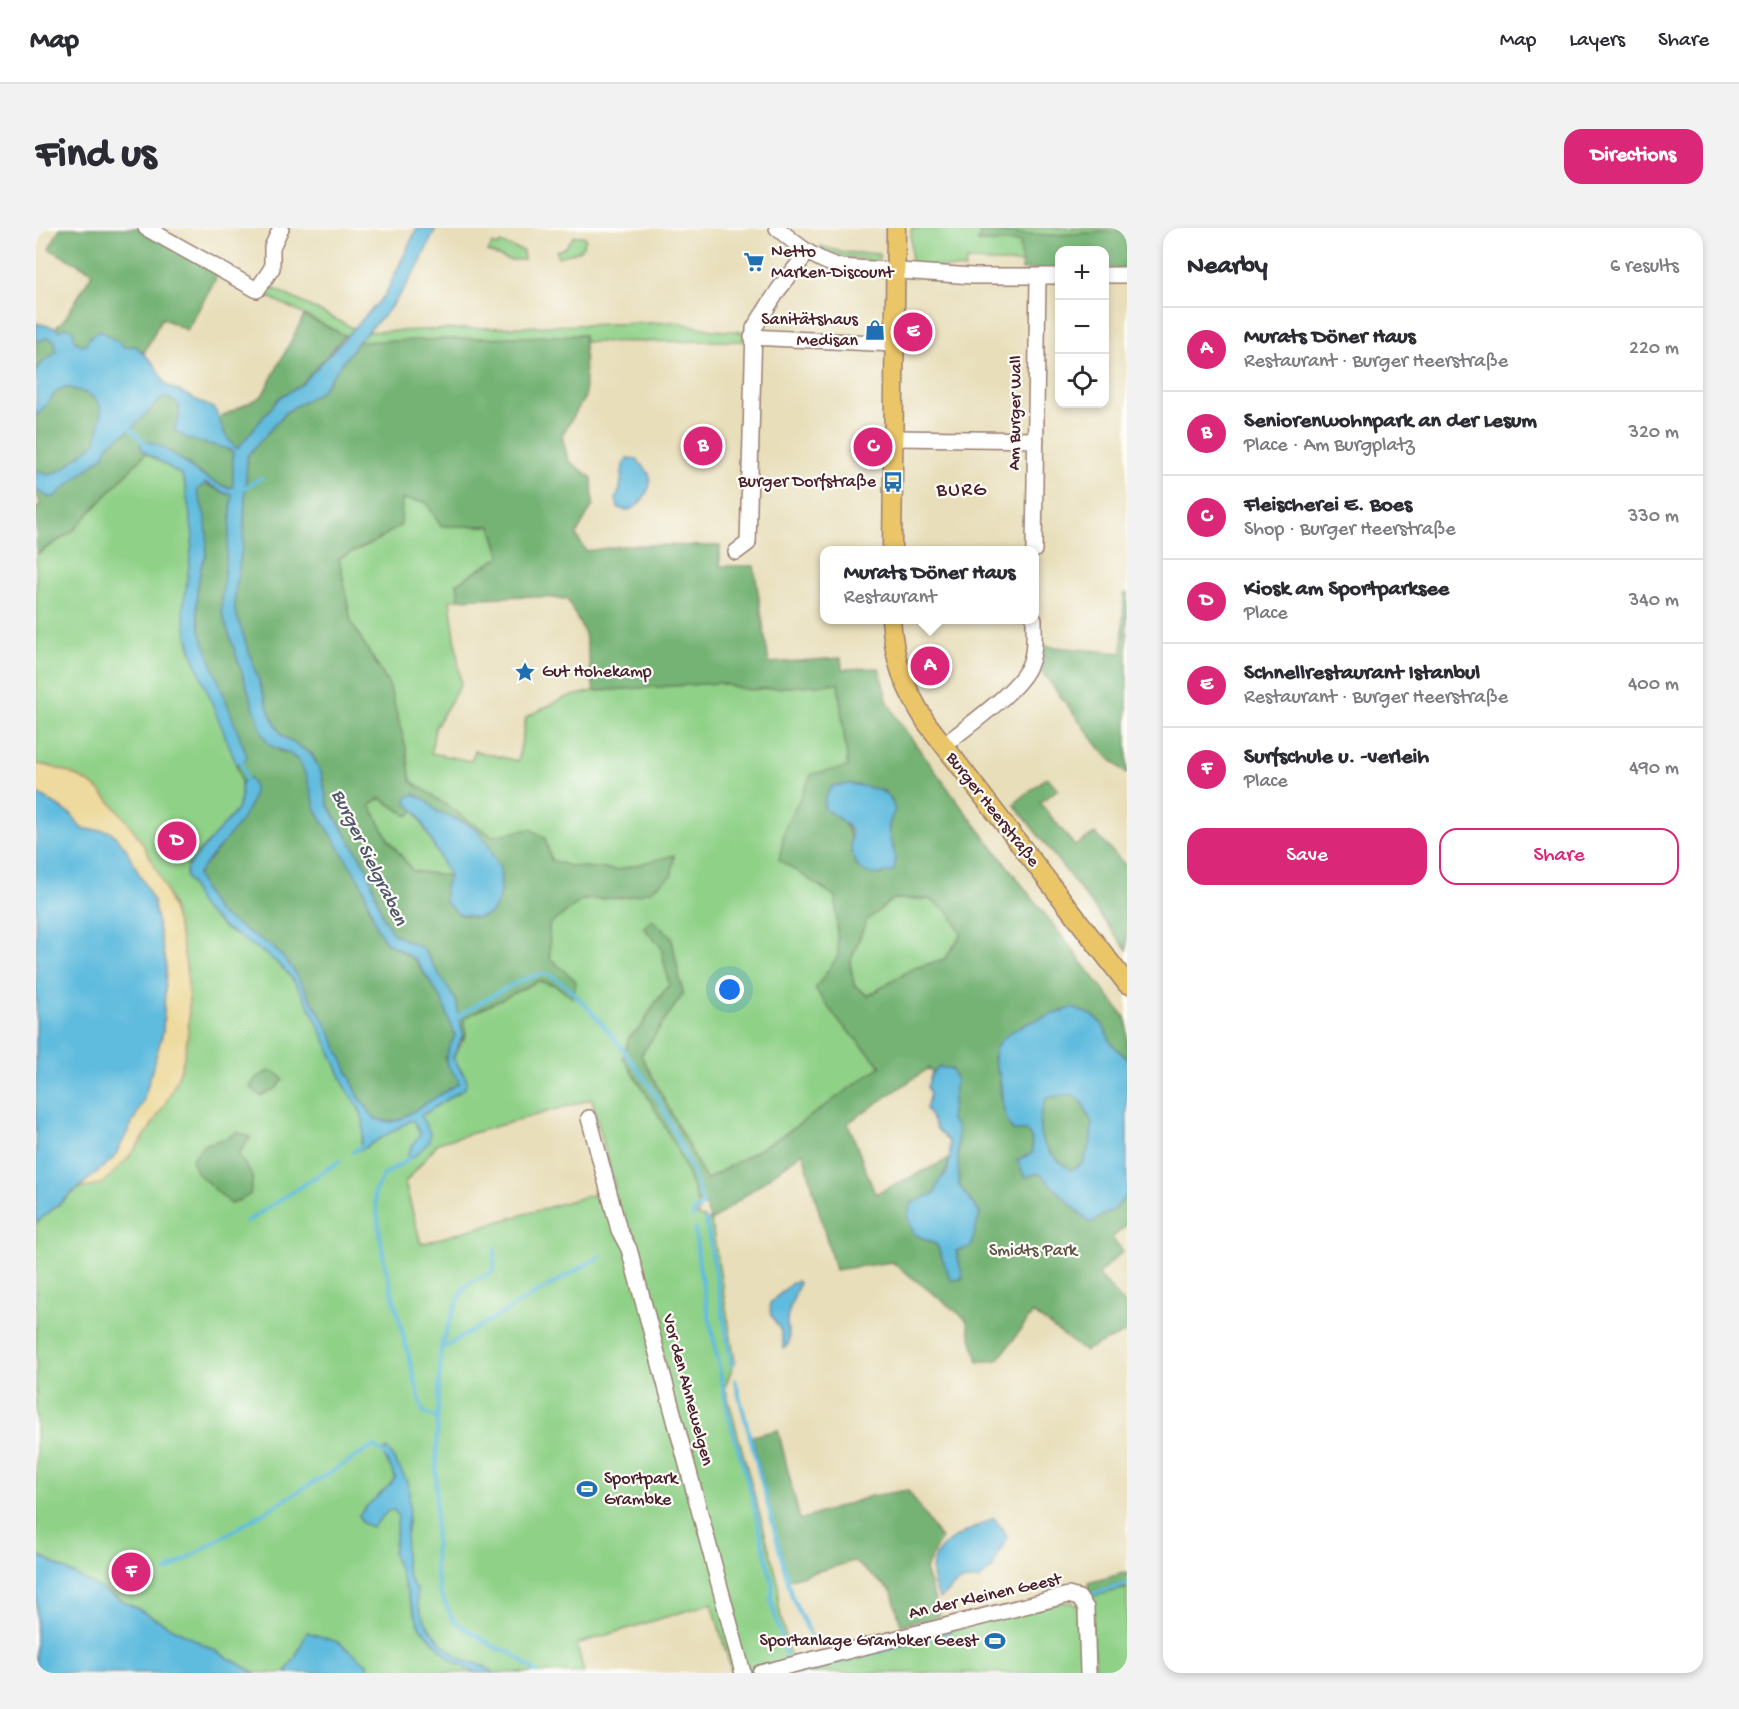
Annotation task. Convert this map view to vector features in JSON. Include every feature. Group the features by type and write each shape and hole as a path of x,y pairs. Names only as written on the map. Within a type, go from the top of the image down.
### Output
{"main road":[{"path":"892,546 896,228"},
{"name":"Burger Heerstraße","path":"891,624 903,681 926,722 1127,984"}],"street":[{"path":"146,228 257,290 272,268 272,247 281,228"},
{"path":"777,228 807,253 824,262 841,267 973,276 1055,276"},
{"path":"736,552 748,543 754,328 774,296 807,253"},
{"path":"1109,275 1127,275"},
{"name":"Am Burger Wall","path":"1034,546 1038,277"},
{"path":"752,337 894,344"},
{"path":"893,438 1036,441"},
{"path":"943,746 992,706 1017,683 1028,669 1034,649 1034,624"},
{"name":"Vor den Ahnewelgen","path":"589,1118 619,1230 629,1249 743,1673"},
{"name":"An der Kleinen Geest","path":"760,1673 1068,1594 1079,1598 1086,1608 1088,1673"}],"green space":[{"path":"60,228 141,228 220,271 187,330 162,318 144,353 136,346 125,347 100,330 90,337 85,346 75,342 56,328 66,317 93,272 49,249"},
{"path":"911,228 1127,228 1127,231 1051,235 980,232 979,242 1020,242 1022,263 966,261 965,269 911,265"},
{"path":"1127,231 1127,268 1109,268 1109,246 1055,246 1055,269 1022,270 1020,242 978,242 980,232 1051,235"},
{"path":"574,236 584,236 586,239 581,248 575,253 558,257 556,251 565,248"},
{"path":"500,243 523,251 524,260 508,260 488,252 492,244 498,246"},
{"path":"821,246 841,252 879,254 879,259 871,262 865,259 829,256"},
{"path":"265,284 361,332 676,322 713,330 743,332 743,341 585,342 584,335 358,342 259,292"},
{"path":"304,316 345,335 301,385 280,397 237,449 225,435 219,418 262,396"},
{"name":"Smidts Park","path":"584,335 585,397 562,435 568,460 592,478 593,505 576,535 586,551 629,545 720,546 720,566 754,566 769,663 841,658 842,669 879,668 887,700 897,719 960,805 1127,1020 1127,1059 1112,1044 1102,1024 1092,1015 993,1057 1000,1079 1001,1097 1031,1137 1039,1173 1062,1193 1078,1212 1115,1209 1127,1194 1127,1225 1112,1238 1123,1251 1098,1274 1127,1307 1127,1332 1084,1351 1033,1313 998,1360 978,1362 966,1319 892,1262 835,1270 803,1152 711,1221 705,1205 698,1203 683,1164 665,1128 623,1058 629,1037 641,1027 669,985 661,947 644,928 651,919 671,936 683,994 641,1055 706,1180 785,1134 881,1066 837,1019 815,989 838,956 836,897 779,860 785,828 812,774 848,767 838,683 749,690 719,683 594,691 585,634 567,599 528,596 459,599 457,583 501,556 491,526 441,526 426,502 402,499 401,525 376,541 339,558 351,622 389,685 406,748 411,781 492,836 531,829 545,838 551,860 569,866 617,870 674,855 672,875 650,891 627,897 582,900 549,925 550,958 576,981 573,998 555,985 538,981 464,1018 466,1035 461,1041 463,1034 456,1001 423,949 392,933 383,917 367,868 328,805 321,772 312,754 282,736 270,714 235,611 235,593 243,541 247,456 287,411 320,392 358,342","holes":["850,784 884,791 892,800 887,834 894,847 883,875 869,873 860,869 855,863 849,832 844,823","380,798 408,816 415,810 407,803 426,800 436,811 467,823 477,830 490,848 500,869 501,883 498,902 490,914 476,918 459,914 446,902 445,888 449,876 413,871 389,840 370,805","893,899 929,899 949,912 962,934 945,959 912,969 868,996 854,985 850,963 866,921","929,1068 932,1073 956,1080 950,1119 957,1127 959,1186 980,1213 956,1250 962,1279 951,1280 937,1245 914,1234 912,1203 935,1193 947,1169 949,1159 875,1194 848,1123"]},
{"path":"48,337 55,341 56,352 40,365 36,372 36,340"},
{"path":"65,387 89,394 99,404 101,418 97,442 63,469 49,475 36,471 36,417 57,391"},
{"path":"162,396 179,405 179,418 174,429 205,444 224,447 233,452 233,487 208,479 187,462 140,447 146,453 72,532 36,554 36,507 41,507 36,490 48,497 103,456 108,445 131,429"},
{"path":"146,453 182,475 193,530 185,612 188,638 201,676 237,760 241,779 241,797 235,813 226,826 202,848 193,860 189,874 193,890 210,915 223,927 276,962 299,988 314,1015 346,1088 361,1112 364,1128 360,1148 465,1088 464,1074 453,1058 466,1035 464,1018 538,981 555,985 572,997 575,981 550,958 549,925 582,900 627,897 674,856 617,870 569,866 551,860 545,838 492,836 411,781 406,748 389,685 351,622 339,558 376,541 402,499 426,502 441,526 491,526 501,557 457,583 459,599 450,600 461,684 435,728 431,753 471,761 475,751 518,761 526,717 564,698 594,691 719,683 749,690 838,683 848,767 836,897 837,1019 881,1066 785,1134 706,1180 641,1055 683,994 671,936 644,928 661,947 669,985 641,1027 629,1037 623,1058 646,1093 679,1152 694,1193 699,1212 696,1215 711,1221 735,1361 725,1387 779,1585 778,1603 793,1670 1063,1602 1074,1603 1080,1612 1084,1673 732,1673 712,1603 577,1644 584,1673 367,1673 367,1664 308,1632 285,1673 256,1673 36,1554 36,1223 78,1189 99,1184 140,1143 156,1119 187,970 172,904 143,846 50,766 36,764 36,555 72,532","holes":["592,1099 615,1188 421,1244 405,1183 438,1143","237,1132 250,1138 238,1154 204,1145 227,1138"]},
{"path":"203,483 232,494 229,548 222,599 279,751 290,754 300,762 363,886 370,910 386,942 415,960 442,1000 455,1036 445,1058 460,1083 399,1120 390,1122 375,1119 367,1111 329,1029 292,968 273,948 218,913 197,875 204,863 242,820 250,779 241,782 236,763 243,765 201,635 197,613 197,590 201,567 206,555 197,490"},
{"path":"1127,593 1127,774 1102,751 1042,672 1045,646 1122,653 1124,594"},
{"path":"1047,777 1058,789 1040,803 1075,846 1095,833 1127,867 1127,897 1123,903 1127,921 1127,950 1014,804"},
{"path":"380,798 408,816 415,810 449,876 413,871 389,840 370,805"},
{"path":"893,899 929,899 949,912 962,934 945,959 912,969 868,996 854,985 850,963 866,921"},
{"path":"268,1071 277,1073 283,1079 277,1088 261,1096 250,1087 255,1079"},
{"path":"1072,1094 1082,1102 1092,1123 1091,1142 1083,1163 1071,1170 1046,1147 1040,1131 1040,1121 1046,1098"},
{"path":"237,1132 250,1137 238,1154 253,1177 250,1195 231,1204 196,1172 192,1159 204,1145 227,1138"},
{"path":"778,1430 800,1520 871,1496 908,1490 941,1539 925,1570 940,1616 901,1625 892,1592 854,1561 787,1580 752,1436"},
{"path":"1127,1572 1127,1588 1089,1597 1088,1583"},
{"path":"1127,1588 1127,1673 1096,1673 1089,1597"}],"sand":[{"path":"36,764 64,771 94,786 134,831 152,860 166,892 185,961 189,995 188,1029 183,1061 162,1108 137,1147 112,1174 100,1184 78,1189 113,1158 163,1032 166,966 110,831 82,829 72,815 36,793"}],"water":[{"path":"417,228 436,228 420,263 402,292 386,313 358,342 320,392 287,411 247,456 243,541 235,593 235,611 270,714 282,736 311,754 321,772 328,806 367,868 383,917 392,933 423,949 456,1001 463,1034 453,1058 467,1080 465,1088 421,1116 430,1133 429,1142 407,1161 409,1151 420,1134 414,1121 410,1121 361,1150 364,1124 361,1112 346,1088 314,1015 299,988 276,962 223,927 205,911 186,877 186,869 191,862 237,810 241,798 241,782 250,778 254,787 253,798 248,809 232,833 197,875 218,913 274,948 292,968 329,1029 359,1097 375,1119 390,1122 399,1120 459,1083 446,1062 455,1036 442,1000 416,960 386,942 377,928 363,886 317,812 300,762 290,754 269,745 262,732 222,613 232,494 227,494 206,483 197,490 206,520 207,537 206,555 201,567 197,590 197,613 201,635 247,756 242,765 236,763 193,656 183,610 193,536 185,485 182,475 140,447 142,441 161,447 198,473 228,488 233,487 233,452 195,441 180,434 174,429 179,418 179,405 163,397 131,429 108,445 103,456 54,497 48,497 36,490 36,471 49,475 63,469 96,442 101,411 99,404 89,394 65,387 57,391 36,417 36,372 40,365 56,352 55,341 48,337 40,341 36,340 36,323 60,331 64,327 73,330 75,342 84,345 100,330 125,347 136,346 154,364 166,385 215,409 226,435 237,449 280,397 301,385 385,295"},
{"path":"627,458 636,459 647,470 650,485 637,506 627,510 618,508 616,498 620,489 623,465"},
{"path":"850,784 883,792 892,802 895,810 890,821 889,836 895,854 894,871 871,874 860,869 853,856 850,829 824,808 825,798 832,786"},
{"path":"36,793 72,815 82,829 110,831 125,847 153,900 166,966 163,1032 143,1102 114,1158 36,1223"},
{"path":"414,794 426,800 436,811 477,830 490,848 500,868 501,883 498,902 490,914 476,918 459,914 445,902 445,888 449,876 418,814 407,803 406,798"},
{"path":"1072,1008 1092,1015 1102,1024 1112,1044 1127,1059 1127,1194 1115,1209 1090,1223 1039,1173 1025,1177 1017,1160 1033,1153 1031,1137 1026,1131 1013,1131 1009,1125 1004,1112 1000,1078 994,1059 997,1046 1013,1031 1025,1024","holes":["1072,1094 1082,1102 1092,1123 1091,1142 1083,1163 1071,1170 1046,1148 1042,1140 1040,1121 1046,1098"]},
{"path":"939,1067 952,1069 956,1080 950,1119 957,1127 959,1186 980,1213 971,1247 956,1251 963,1278 951,1280 937,1245 914,1234 907,1216 912,1203 935,1193 939,1181 947,1173 950,1155 949,1142 937,1129 926,1109 930,1093 927,1087 932,1073"},
{"path":"797,1281 799,1283 788,1316 789,1342 784,1349 781,1331 771,1315 770,1303"},
{"path":"387,1449 407,1481 409,1513 406,1567 417,1591 420,1611 432,1631 448,1649 465,1661 479,1664 495,1673 480,1673 466,1669 450,1659 420,1627 393,1554 398,1517 394,1510 388,1511 372,1527 362,1523 359,1515 395,1478 384,1455 383,1451"},
{"path":"994,1518 1008,1537 997,1555 993,1568 979,1580 962,1581 940,1599 933,1582 932,1568 936,1557 953,1539"},
{"path":"36,1554 256,1673 36,1673"},
{"path":"307,1632 340,1643 367,1664 367,1673 285,1673"}],"waterway":[{"path":"127,425 145,443"},
{"path":"244,488 261,478"},
{"path":"241,760 247,785"},
{"path":"456,1019 500,992 537,975 545,974 557,979 572,991 622,1048 659,1101 690,1167 703,1206 693,1212 693,1217"},
{"path":"353,1152 363,1146"},
{"name":"Burger Sielgraben","path":"409,1159 384,1175 374,1192 384,1261 423,1412 437,1418 435,1567 440,1593 454,1621 496,1648 510,1652 537,1673"},
{"path":"246,1222 340,1161"},
{"path":"706,1220 732,1366"},
{"path":"695,1229 699,1265 729,1417 750,1489 773,1586 771,1599 786,1656"},
{"path":"441,1348 465,1287 494,1271 495,1250"},
{"path":"437,1418 441,1349 601,1256"},
{"path":"735,1380 792,1597 812,1638 821,1645"},
{"path":"167,1571 374,1446 385,1454"},
{"path":"1094,1594 1127,1584"},
{"path":"797,1673 949,1633"}],"place":[{"name":"Netto Marken-Discount","path":"754,262"},
{"name":"Sanitätshaus Medisan","path":"875,330"},
{"name":"Schnellrestaurant Istanbul","path":"913,332"},
{"name":"Seniorenwohnpark an der Lesum","path":"703,446"},
{"name":"Fleischerei E. Boes","path":"873,447"},
{"name":"Burger Dorfstraße","path":"893,482"},
{"name":"Murats Döner Haus","path":"930,666"},
{"name":"Gut Hohekamp","path":"525,672"},
{"name":"Kiosk am Sportparksee","path":"177,841"},
{"name":"Sportpark Grambke","path":"587,1489"},
{"name":"Surfschule u. -verleih","path":"131,1572"},
{"name":"Sportanlage Grambker Geest","path":"995,1641"}],"district":[{"name":"BURG","path":"962,491"}]}
